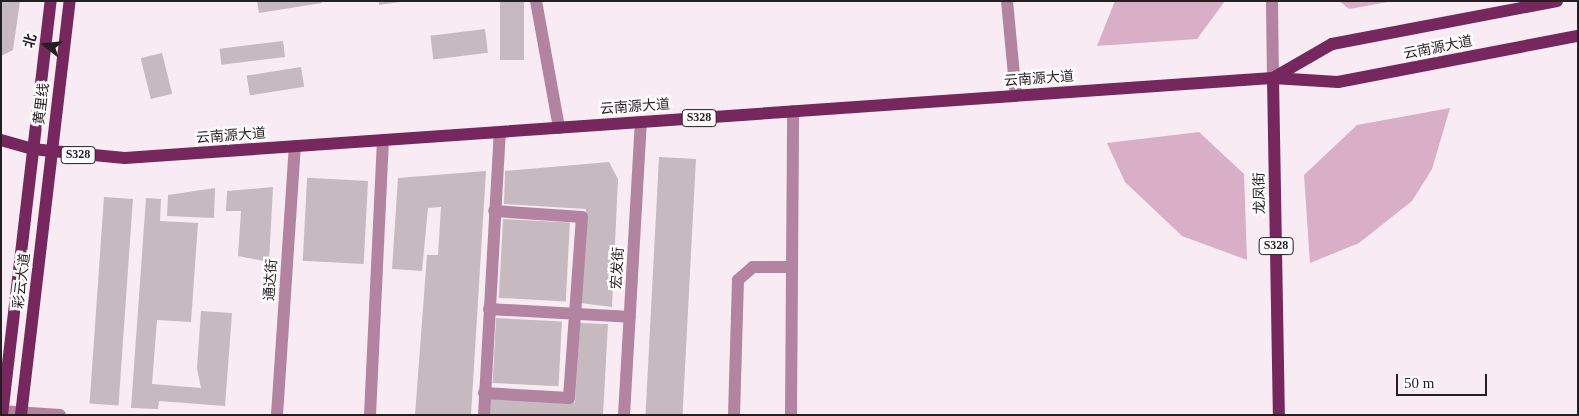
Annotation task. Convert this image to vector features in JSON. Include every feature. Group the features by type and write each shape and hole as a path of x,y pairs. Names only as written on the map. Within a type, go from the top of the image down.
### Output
{"main road":[{"name":"黄里线","path":"32,149 51,1"},
{"name":"黄里线","path":"52,151 70,1"},
{"name":"云南源大道","path":"1273,78 1332,44 1557,1"},
{"name":"云南源大道","path":"1,140 32,149 125,158 1273,78 1338,82 1578,36"},
{"name":"龙凤街","path":"1273,78 1279,415"},
{"name":"彩云大道","path":"2,412 32,149"},
{"name":"彩云大道","path":"21,413 52,151"}],"street":[{"path":"536,1 559,128"},
{"path":"1007,1 1016,96"},
{"name":"龙凤街","path":"1272,1 1273,78"},
{"path":"791,415 793,111"},
{"name":"宏发街","path":"624,415 640,122"},
{"path":"484,415 494,211 500,132"},
{"path":"370,415 382,140"},
{"name":"通达街","path":"278,415 295,146"},
{"path":"484,393 569,398 582,217 494,211"},
{"path":"734,415 738,280 753,267 792,267"},
{"path":"489,310 630,317"},
{"path":"2,412 60,415"}],"shaded area":[{"path":"1115,1 1225,1 1197,39 1097,46"},
{"path":"1339,1 1393,1 1349,9"},
{"path":"1450,108 1432,169 1412,201 1359,243 1310,263 1304,175 1357,125"},
{"path":"1199,132 1244,174 1247,260 1182,236 1125,182 1107,143"}],"building":[{"path":"1,1 20,1 13,50 1,56"},
{"path":"257,1 321,1 322,3 259,13"},
{"path":"379,1 400,1 400,2 379,5"},
{"path":"500,1 524,1 524,60 500,60"},
{"path":"485,29 488,53 433,60 430,36"},
{"path":"283,41 285,57 221,65 219,49"},
{"path":"162,53 172,94 151,99 141,58"},
{"path":"301,67 304,87 250,95 247,76"},
{"path":"659,157 696,159 683,415 645,415"},
{"path":"609,162 618,179 612,307 580,303 586,209 504,204 505,171"},
{"path":"486,171 471,415 415,415 427,255 438,255 441,207 428,208 422,271 392,269 398,178"},
{"path":"307,178 368,181 364,264 303,261"},
{"path":"273,187 269,262 238,256 241,211 226,211 227,191"},
{"path":"215,188 214,218 167,216 168,195"},
{"path":"104,197 133,199 118,406 90,403"},
{"path":"146,198 161,199 160,221 198,223 191,322 157,320 152,384 201,388 197,368 201,311 232,313 225,406 159,401 158,409 131,408"},
{"path":"503,219 570,223 566,301 499,298"},
{"path":"496,318 562,321 559,386 493,383"},
{"path":"580,323 608,324 603,415 489,415 490,397 575,402"}]}
